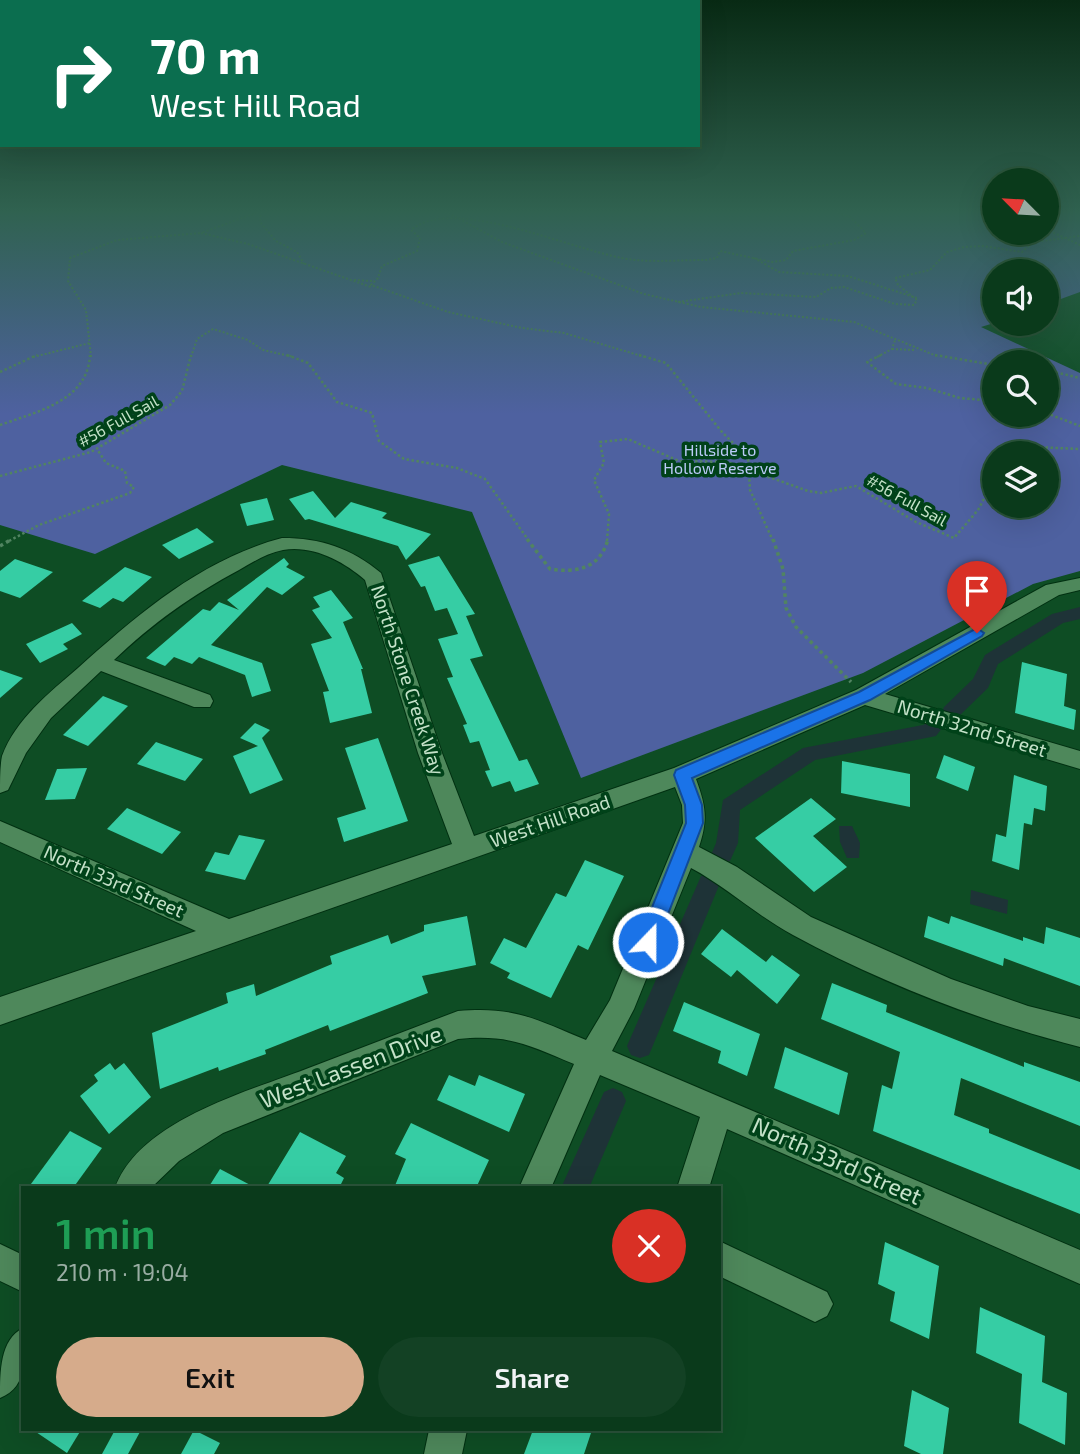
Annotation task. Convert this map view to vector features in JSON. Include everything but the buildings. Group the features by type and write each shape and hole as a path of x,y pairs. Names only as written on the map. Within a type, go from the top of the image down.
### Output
{"street":[{"name":"North Stone Creek Way","path":"0,783 17,748 43,712 147,617 182,592 259,551 282,544 305,544 350,557 374,577 430,753 467,850"},
{"name":"West Hill Road","path":"0,1010 682,775 865,696 1054,590 1080,584"},
{"path":"98,662 202,701"},
{"name":"North 32nd Street","path":"865,696 1080,760"},
{"path":"536,1186 592,1058 620,1009 685,852 695,823 694,805 682,775"},
{"name":"North 33rd Street","path":"0,831 228,932"},
{"path":"685,852 728,875 801,926 946,991 1028,1020 1080,1033"},
{"name":"West Lassen Drive","path":"132,1186 148,1165 175,1140 458,1025 489,1021 514,1025 592,1058"},
{"name":"North 33rd Street","path":"592,1058 718,1109 1080,1267"},
{"path":"694,1186 718,1109"},
{"path":"721,1259 815,1304"},
{"path":"0,1261 21,1274"},
{"path":"0,1380 21,1349"},
{"path":"443,1454 448,1431"}],"path":[{"path":"0,425 51,405 83,386 92,361 91,342 85,305 73,293 67,279"},
{"path":"345,279 448,312 522,328 564,333 666,363 722,432 748,458 750,490 771,534 783,569 786,608 796,627 865,696"},
{"path":"349,280 377,279"},
{"path":"605,279 682,304 755,314 842,320 919,350 958,361 982,364"},
{"path":"855,279 894,294 917,298"},
{"path":"895,279 900,288 917,298"},
{"path":"373,281 373,288"},
{"path":"682,304 676,301 708,300 741,293 816,297 831,288 844,286 895,304 916,304 917,298"},
{"name":"#56 Full Sail","path":"0,476 62,463 97,449 149,415 169,407 188,381 192,349 206,330 213,329 247,340 263,350 292,356 308,363 337,402 372,413 379,441 404,459 457,468 485,480 550,569 563,573 582,572 595,563 610,534 610,508 594,480 604,463 600,442 628,439 679,461 715,460 821,493 856,486 925,528 954,538 965,530 975,510 982,504"},
{"path":"892,349 896,342 893,338"},
{"path":"0,372 43,352 91,342"},
{"path":"919,350 892,349 867,362 890,382 927,388 960,398 982,400"},
{"path":"1059,373 1080,378"},
{"path":"1059,418 1080,426"},
{"path":"0,546 39,526 130,493 134,487 127,483 125,471 106,463 97,449"},
{"path":"1059,451 1080,449"}],"green space":[{"name":"Hillside to Hollow Reserve","path":"0,279 982,279 982,336 1000,336 1030,350 982,350 982,427 1059,427 1059,363 1080,373 1080,571 1033,584 863,673 581,778 472,512 282,465 95,554 0,525"},
{"name":"Hillside to Hollow Reserve","path":"1059,279 1080,279 1080,292 1059,300"}],"shaded area":[{"path":"839,826 852,826 860,843 859,858 847,858 840,842"},
{"path":"971,890 1008,900 1007,914 970,904"}],"waterway":[{"path":"951,712 981,683 991,660 1058,618 1080,613"},
{"path":"722,855 727,843 730,806 810,753 929,731 933,727"},
{"path":"640,1046 709,883"},
{"path":"576,1186 613,1101"}],"route":[{"path":"648,942 695,823 694,805 682,775 864,696 977,633"}]}
